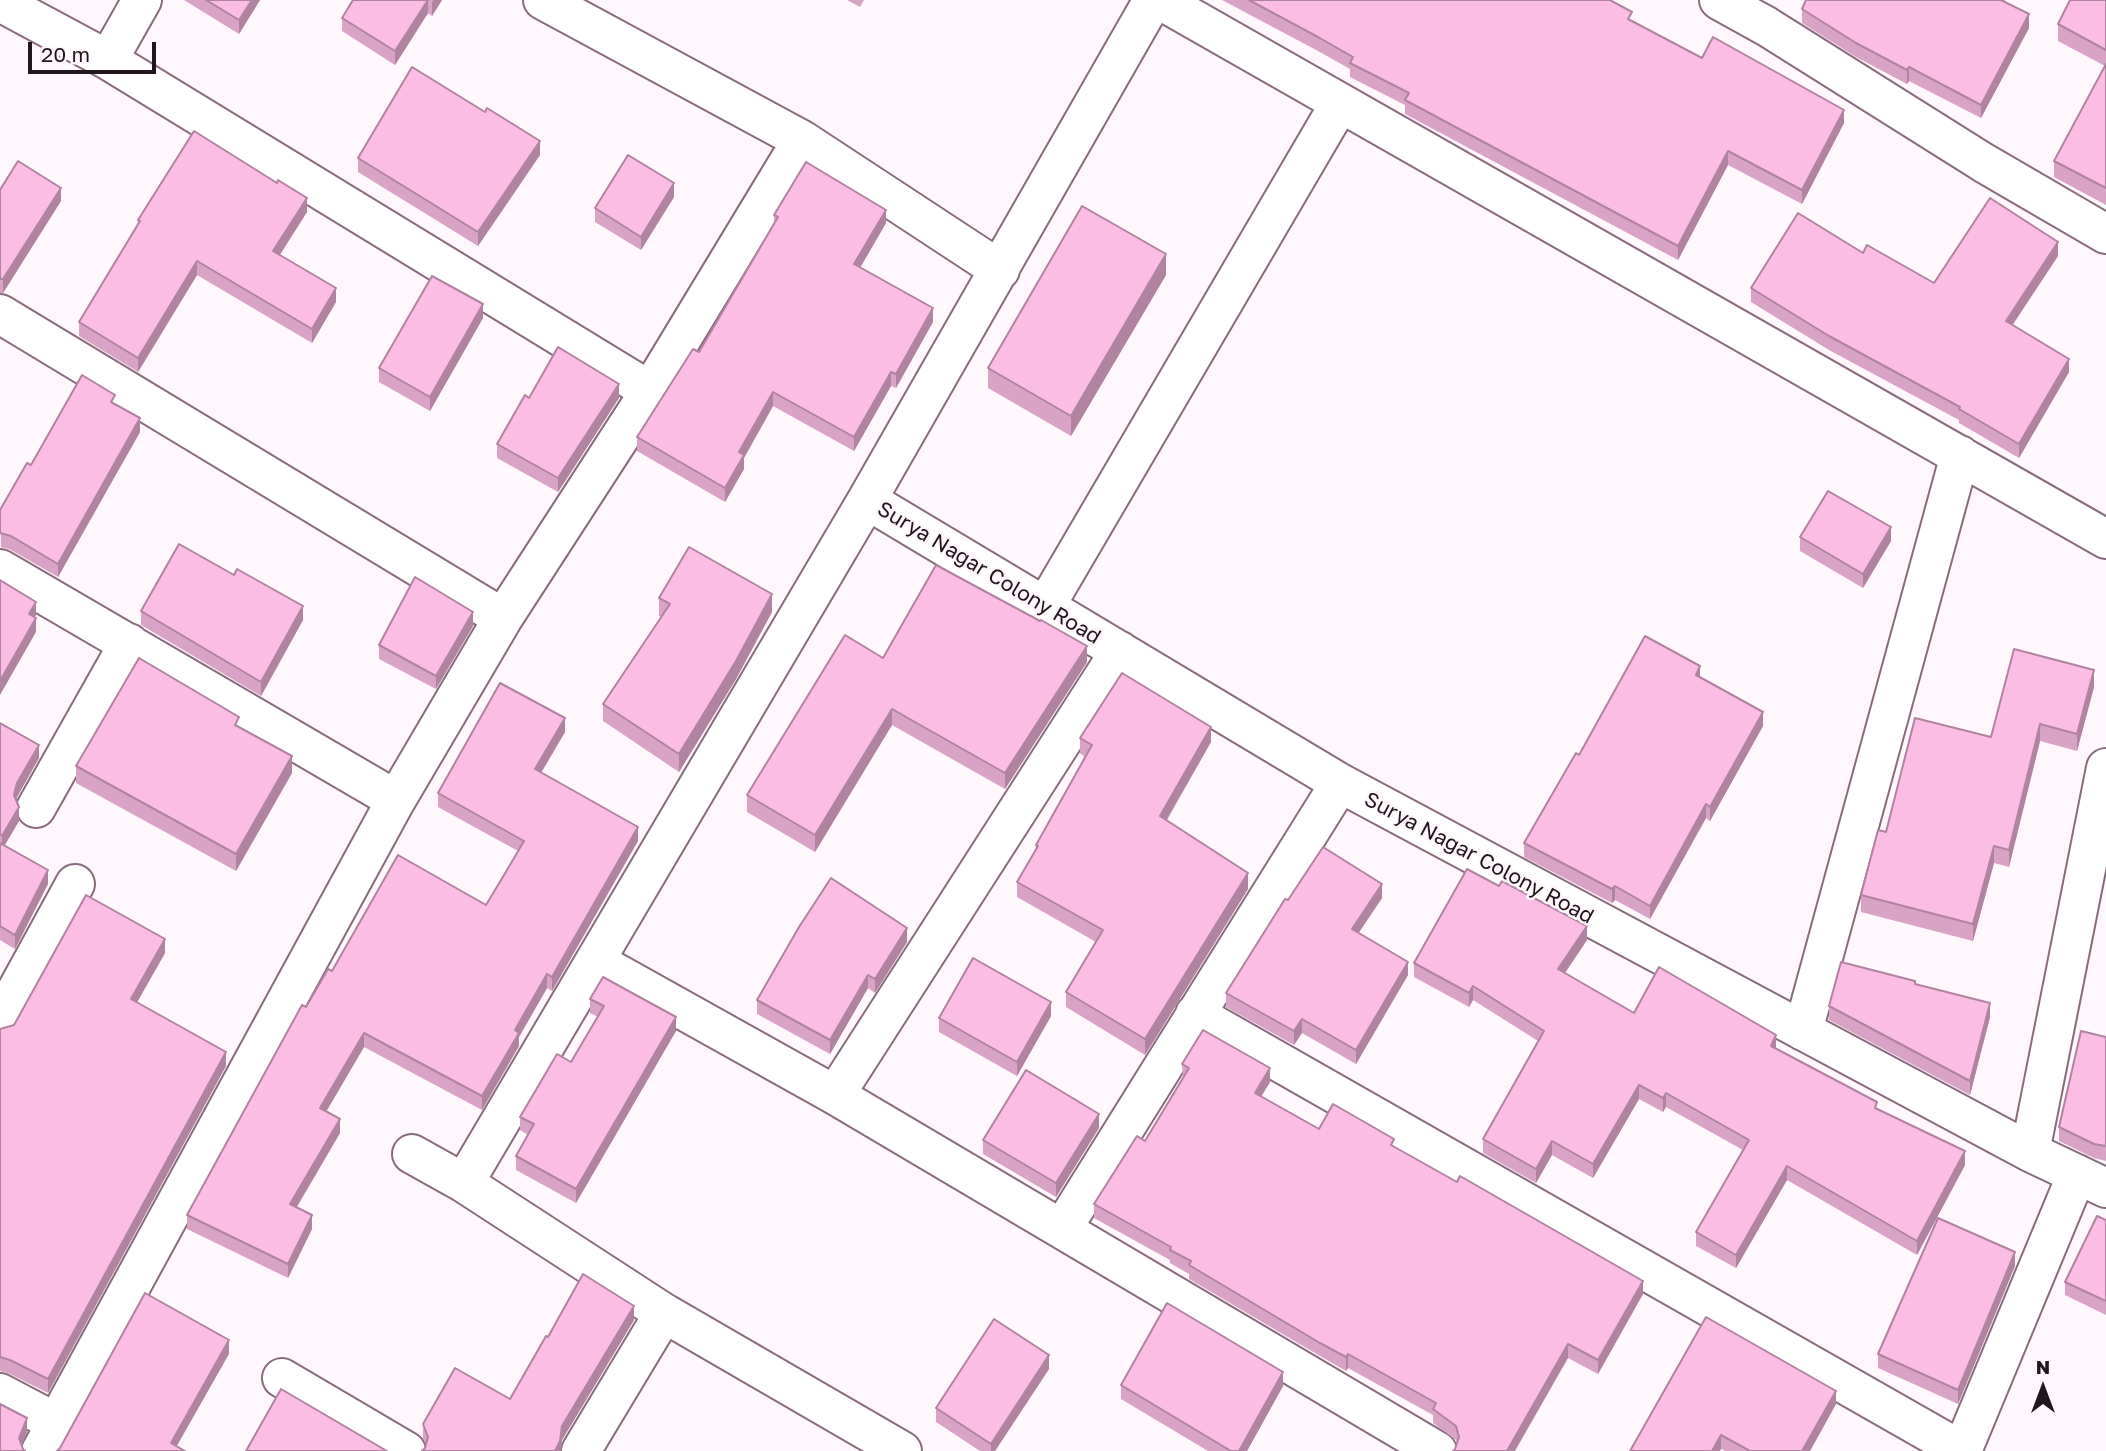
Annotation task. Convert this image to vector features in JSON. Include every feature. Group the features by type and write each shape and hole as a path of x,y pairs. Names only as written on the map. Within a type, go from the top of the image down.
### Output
{"street":[{"path":"108,60 142,0"},
{"path":"543,0 802,141 1000,270"},
{"path":"464,1183 867,500 1153,0"},
{"path":"1160,0 2106,539"},
{"path":"1719,0 1766,26 1984,163 2106,234"},
{"path":"0,2 108,60 650,391"},
{"path":"1045,607 1340,103"},
{"path":"0,1393 49,1437 396,800 503,618 650,391 802,141"},
{"path":"0,314 503,618"},
{"path":"1803,1031 1960,456"},
{"name":"Surya Nagar Colony Road","path":"867,500 1340,783 2030,1152 2091,1181"},
{"path":"0,569 396,800"},
{"path":"36,808 128,643"},
{"path":"835,1095 1120,651"},
{"path":"2030,1152 2106,768"},
{"path":"1062,1229 1340,783"},
{"path":"0,1021 75,884"},
{"path":"595,961 835,1095 1437,1451"},
{"path":"1195,1014 1962,1451 2091,1181"},
{"path":"412,1154 464,1183 664,1313 902,1451"},
{"path":"581,1451 664,1313"},
{"path":"282,1378 406,1451"}],"building":[{"path":"206,0 252,0 239,20"},
{"path":"353,0 428,0 395,51 342,18"},
{"path":"1249,0 1610,0 1632,12 1628,19 1702,58 1713,37 1844,110 1802,190 1728,151 1678,246 1405,100 1409,93 1350,63 1353,57"},
{"path":"1806,0 2001,0 2029,14 1981,105 1856,43 1802,9"},
{"path":"2070,0 2106,0 2106,50 2058,24"},
{"path":"2106,64 2106,188 2054,161"},
{"path":"412,67 485,112 487,108 540,141 478,232 358,158"},
{"path":"194,131 277,183 278,180 307,198 273,251 336,288 312,329 197,261 138,358 79,322"},
{"path":"628,155 674,183 641,237 595,208"},
{"path":"18,161 61,188 3,279 0,279 0,190"},
{"path":"806,162 886,210 854,264 933,308 896,374 891,372 854,437 773,392 739,452 744,455 725,488 637,437 693,349 699,352 778,217 774,215"},
{"path":"1990,198 2058,242 2006,321 2069,359 2019,444 1959,409 1960,407 1829,336 1751,288 1798,213 1863,253 1867,245 1934,283"},
{"path":"1082,206 1166,254 1071,416 988,368"},
{"path":"432,276 483,304 430,397 379,368"},
{"path":"558,347 619,384 558,478 497,444 525,395 529,398"},
{"path":"82,375 115,395 111,402 140,418 58,564 11,536 0,533 0,510 27,463 31,465"},
{"path":"1828,491 1891,527 1863,574 1800,537"},
{"path":"179,544 234,575 237,569 303,606 261,682 141,611"},
{"path":"689,547 772,594 736,661 679,754 603,704 670,604 659,598"},
{"path":"936,565 1087,646 1005,773 892,709 815,835 747,795 845,635 883,658"},
{"path":"415,577 473,612 436,676 379,645"},
{"path":"0,580 36,602 29,614 36,618 0,681"},
{"path":"1645,636 1700,666 1696,675 1763,712 1710,807 1706,804 1650,906 1615,886 1612,889 1524,843 1576,753 1579,755"},
{"path":"2014,649 2094,670 2077,734 2040,724 2009,850 1994,846 1973,924 1861,895 1878,830 1886,832 1915,718 1991,737"},
{"path":"139,658 239,717 235,725 292,756 236,854 76,766"},
{"path":"1122,673 1211,727 1160,816 1248,873 1145,1039 1066,992 1103,930 1017,882 1092,745 1080,738"},
{"path":"500,683 565,718 535,769 638,827 552,977 547,974 515,1030 519,1033 482,1096 364,1033 320,1108 340,1119 290,1204 312,1215 288,1264 187,1215 302,1005 306,1007 328,969 332,971 398,855 486,905 507,870 524,841 438,793"},
{"path":"0,723 39,745 17,783 14,795 19,807 2,836 0,834"},
{"path":"0,843 48,870 15,935 0,926"},
{"path":"1323,847 1382,884 1352,929 1408,962 1356,1050 1302,1019 1294,1031 1226,993 1285,899 1288,900"},
{"path":"1467,869 1499,886 1502,881 1587,926 1558,969 1634,1013 1659,967 1776,1035 1771,1046 1877,1102 1875,1108 1965,1151 1917,1241 1787,1166 1736,1255 1696,1232 1749,1140 1666,1093 1663,1098 1639,1085 1593,1164 1552,1141 1536,1169 1483,1139 1544,1031 1473,986 1469,993 1414,963"},
{"path":"831,878 907,928 875,979 868,975 830,1040 757,1000"},
{"path":"86,895 165,939 131,999 226,1052 48,1379 0,1357 0,1029 14,1025"},
{"path":"973,958 1051,1002 1017,1062 939,1018"},
{"path":"1841,962 1990,1003 1970,1081 1829,1006"},
{"path":"603,977 676,1017 576,1189 516,1156 534,1124 520,1117 557,1054 571,1062 604,1006 590,999"},
{"path":"1203,1030 1270,1068 1255,1093 1319,1129 1333,1104 1394,1139 1391,1145 1457,1182 1460,1176 1643,1281 1598,1360 1568,1344 1507,1451 1453,1451 1459,1437 1456,1426 1433,1409 1436,1403 1348,1354 1346,1357 1320,1343 1189,1265 1191,1261 1170,1250 1171,1247 1094,1204 1137,1136 1145,1141 1189,1068 1182,1064"},
{"path":"2081,1031 2106,1037 2106,1146 2094,1144 2059,1127"},
{"path":"1026,1070 1099,1114 1056,1183 983,1140"},
{"path":"2097,1216 2106,1220 2106,1301 2065,1282"},
{"path":"1938,1218 2015,1252 1958,1390 1878,1354"},
{"path":"583,1274 634,1306 562,1426 560,1441 555,1451 422,1451 428,1437 423,1424 455,1368 510,1399"},
{"path":"145,1293 229,1340 171,1443 185,1451 57,1451 60,1448"},
{"path":"1167,1303 1283,1372 1239,1451 1231,1451 1121,1385"},
{"path":"1706,1317 1836,1391 1802,1451 1750,1451 1721,1435 1712,1451 1630,1451"},
{"path":"994,1319 1049,1355 991,1444 936,1408"},
{"path":"281,1389 387,1451 246,1451"},
{"path":"0,1404 27,1418 19,1438 25,1451 0,1451"}]}
